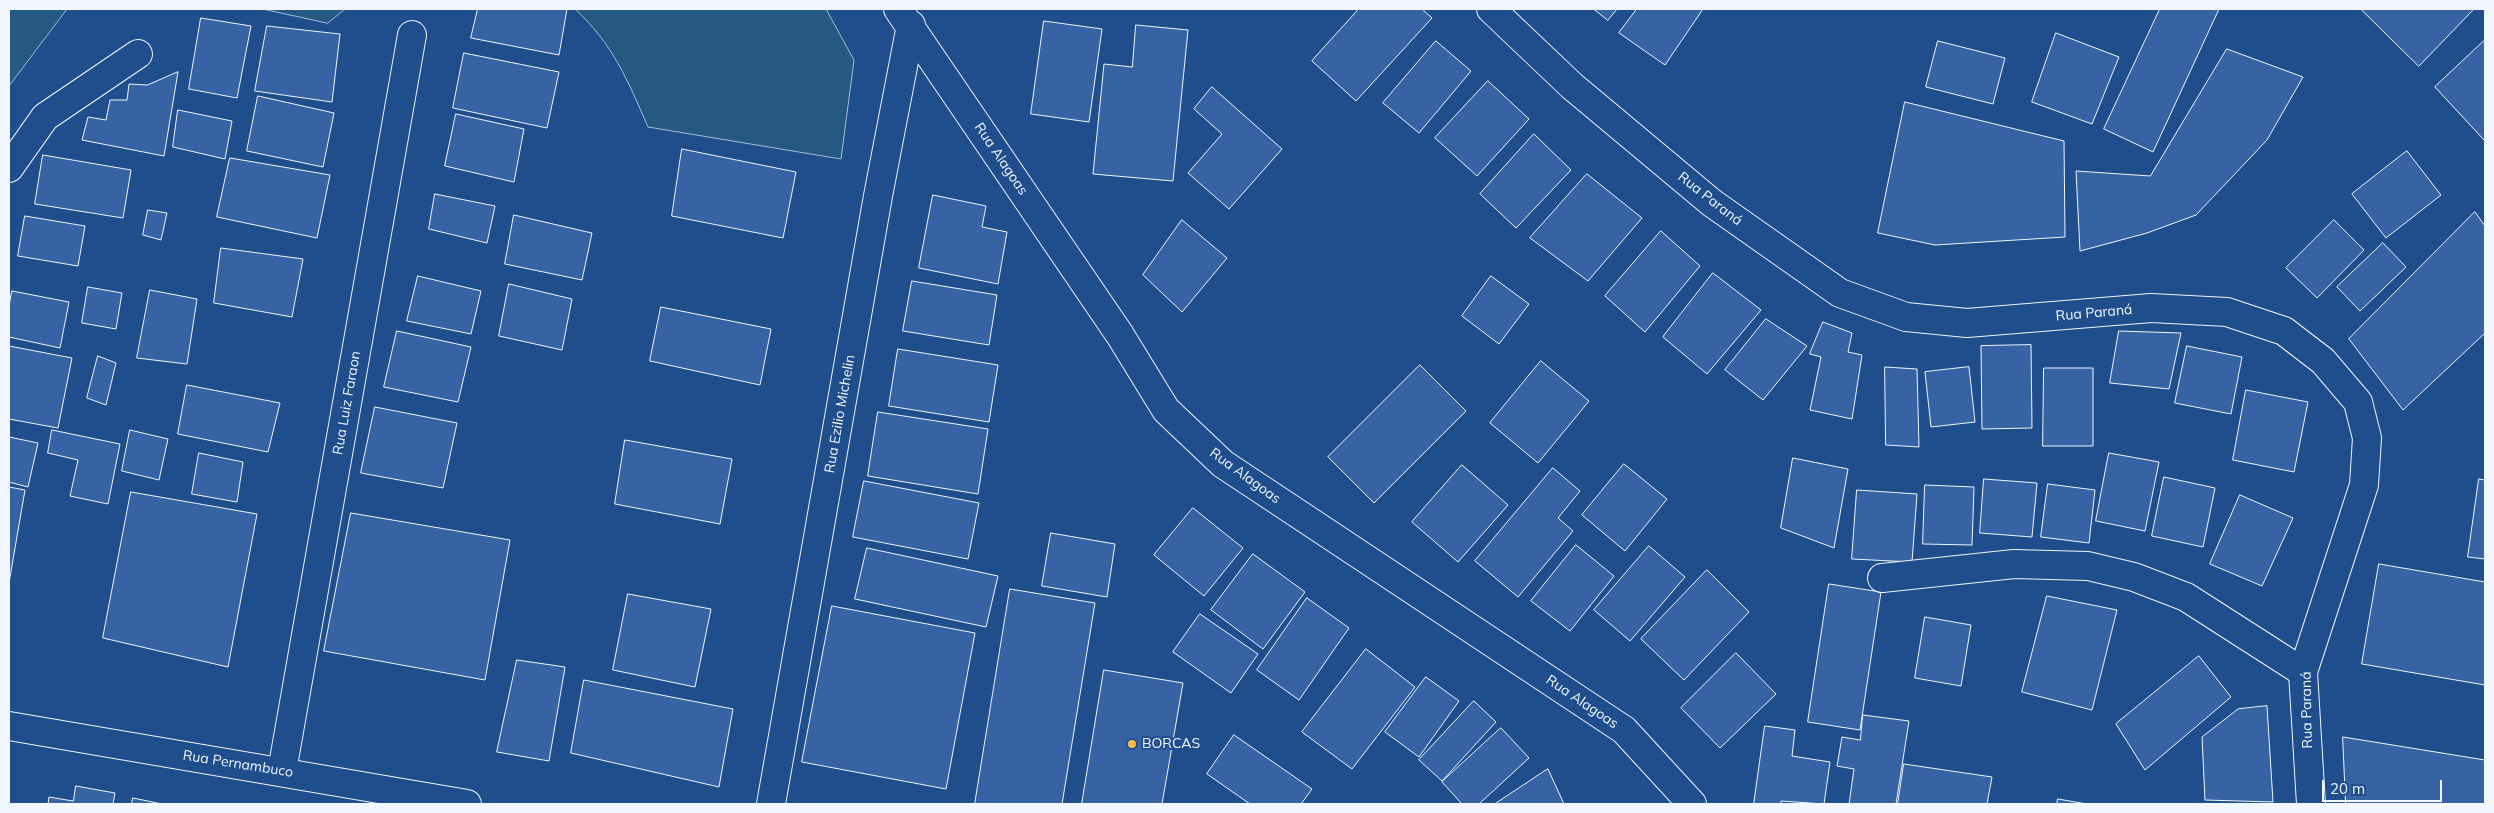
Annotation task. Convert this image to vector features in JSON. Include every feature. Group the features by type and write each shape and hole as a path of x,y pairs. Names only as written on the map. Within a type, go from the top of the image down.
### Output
{"street":[{"name":"Rua Paraná","path":"1491,9 1572,86 1712,203 1840,293 1906,317 1968,323 2150,308 2227,312 2284,331 2323,361 2358,402 2367,438 2364,485 2303,672 2311,804"},
{"name":"Rua Ezilio Michelin","path":"771,804 878,196 904,17"},
{"name":"Rua Alagoas","path":"904,17 1120,336 1166,410 1223,464 1624,730 1692,804"},
{"name":"Rua Luiz Faraon","path":"282,771 412,35"},
{"path":"9,168 45,117 138,54"},
{"path":"1882,578 2014,564 2097,568 2134,577 2186,597 2303,672"},
{"name":"Rua Pernambuco","path":"9,726 467,804"}],"shaded area":[{"path":"9,9 67,9 9,86"},
{"path":"263,9 345,9 328,23"},
{"path":"575,9 826,9 854,60 841,159 648,127 626,79 610,50"}],"building":[{"path":"478,9 567,9 559,55 471,38"},
{"path":"1359,9 1422,9 1432,18 1356,101 1312,61"},
{"path":"1594,9 1617,9 1608,20"},
{"path":"1637,9 1703,9 1665,65 1619,33"},
{"path":"2160,9 2219,9 2153,152 2104,129"},
{"path":"2361,9 2474,9 2419,66"},
{"path":"201,18 251,26 237,98 189,89"},
{"path":"1044,21 1102,29 1089,122 1031,114"},
{"path":"1136,25 1188,30 1173,181 1093,174 1104,64 1132,67"},
{"path":"267,26 340,34 332,102 255,91"},
{"path":"2056,33 2119,57 2092,124 2032,102"},
{"path":"2485,40 2485,139 2484,140 2435,87"},
{"path":"1436,41 1471,71 1419,133 1383,103"},
{"path":"1938,41 2005,58 1993,104 1926,87"},
{"path":"2227,49 2303,77 2267,140 2196,215 2147,233 2080,251 2076,171 2150,176"},
{"path":"464,53 559,72 547,128 453,108"},
{"path":"178,72 164,156 82,140 88,117 106,120 110,100 127,100 129,84 147,85"},
{"path":"1488,81 1529,119 1477,176 1435,138"},
{"path":"1212,87 1282,149 1229,209 1188,173 1222,134 1194,109"},
{"path":"258,96 334,113 323,167 247,151"},
{"path":"1905,102 2064,141 2065,237 1935,245 1878,233"},
{"path":"178,110 232,121 225,159 173,147"},
{"path":"456,114 524,129 514,182 445,166"},
{"path":"1534,134 1571,170 1516,228 1480,194"},
{"path":"682,149 796,172 783,238 672,216"},
{"path":"2407,151 2441,195 2386,238 2352,194"},
{"path":"43,155 131,170 123,218 35,204"},
{"path":"230,158 330,175 317,238 217,217"},
{"path":"1587,174 1642,218 1588,281 1530,238"},
{"path":"435,194 495,206 487,243 429,229"},
{"path":"933,195 986,206 982,227 1007,232 998,284 919,268"},
{"path":"148,210 167,213 161,240 143,235"},
{"path":"2475,212 2485,226 2485,333 2403,410 2349,339"},
{"path":"514,215 592,233 582,280 505,264"},
{"path":"25,216 85,226 78,266 18,256"},
{"path":"1182,220 1227,258 1182,312 1143,275"},
{"path":"2334,220 2364,250 2317,298 2286,268"},
{"path":"1661,231 1700,266 1645,332 1605,296"},
{"path":"2383,243 2406,267 2360,311 2337,287"},
{"path":"221,248 303,259 292,317 214,303"},
{"path":"1713,273 1761,310 1707,374 1663,337"},
{"path":"418,276 481,291 471,334 407,321"},
{"path":"1491,276 1529,304 1499,344 1462,316"},
{"path":"912,281 997,295 989,345 903,331"},
{"path":"509,284 572,299 562,350 499,336"},
{"path":"88,287 122,293 116,329 82,323"},
{"path":"150,290 197,299 187,364 137,358"},
{"path":"12,291 69,302 60,348 9,337 9,307"},
{"path":"661,307 771,329 760,385 650,361"},
{"path":"1766,319 1807,346 1763,400 1725,370"},
{"path":"1823,322 1852,333 1848,352 1862,355 1852,419 1810,410 1821,357 1810,354"},
{"path":"397,331 471,347 458,402 384,387"},
{"path":"2119,331 2181,333 2169,389 2110,383"},
{"path":"2031,345 2032,428 1982,429 1981,346"},
{"path":"9,346 72,358 58,428 9,419"},
{"path":"2187,346 2242,357 2231,414 2175,403"},
{"path":"898,349 998,365 989,422 889,406"},
{"path":"98,356 116,363 106,405 87,398"},
{"path":"1541,361 1589,401 1538,463 1490,423"},
{"path":"1420,365 1466,411 1374,503 1328,457"},
{"path":"1885,367 1917,369 1919,447 1886,445"},
{"path":"1969,367 1975,422 1931,427 1925,372"},
{"path":"2044,368 2093,368 2093,446 2043,446"},
{"path":"187,385 280,403 268,452 178,434"},
{"path":"2246,390 2308,402 2294,472 2233,460"},
{"path":"375,407 457,423 443,488 361,473"},
{"path":"878,412 988,429 978,494 868,476"},
{"path":"52,430 120,444 108,504 70,496 78,460 48,453"},
{"path":"130,430 168,439 159,480 122,471"},
{"path":"9,437 38,443 28,487 9,482"},
{"path":"625,440 732,459 720,524 615,504"},
{"path":"199,453 243,462 237,502 192,494"},
{"path":"2109,453 2159,462 2145,531 2096,521"},
{"path":"1793,458 1848,469 1834,548 1781,528"},
{"path":"1624,464 1667,499 1625,551 1582,515"},
{"path":"1462,465 1508,505 1458,562 1412,522"},
{"path":"1553,468 1580,491 1558,518 1573,531 1518,597 1475,561"},
{"path":"2164,477 2215,488 2203,547 2152,536"},
{"path":"1984,479 2037,483 2032,537 1980,533"},
{"path":"2479,479 2485,480 2485,559 2468,557"},
{"path":"864,481 979,503 968,559 853,537"},
{"path":"2048,484 2095,490 2089,543 2041,537"},
{"path":"1925,485 1974,487 1972,545 1923,544"},
{"path":"9,487 25,490 9,583"},
{"path":"1857,490 1917,494 1912,562 1852,559"},
{"path":"131,492 257,514 228,667 103,638"},
{"path":"2240,495 2293,518 2262,586 2210,564"},
{"path":"1193,508 1243,548 1204,596 1154,555"},
{"path":"351,513 510,540 485,680 324,651"},
{"path":"1051,533 1115,544 1107,597 1042,586"},
{"path":"1576,545 1614,576 1570,631 1531,601"},
{"path":"1649,546 1685,577 1630,641 1594,610"},
{"path":"867,548 998,576 986,627 855,599"},
{"path":"1253,554 1305,592 1263,649 1211,610"},
{"path":"2379,564 2485,582 2485,685 2362,664"},
{"path":"1707,570 1749,612 1684,680 1641,639"},
{"path":"1829,584 1881,592 1860,730 1808,722"},
{"path":"1010,589 1095,603 1062,804 975,804"},
{"path":"628,594 711,609 695,687 613,670"},
{"path":"2047,596 2117,610 2092,710 2022,692"},
{"path":"1307,598 1349,628 1299,700 1257,670"},
{"path":"832,606 975,633 946,789 802,762"},
{"path":"1200,614 1258,654 1231,693 1173,652"},
{"path":"1925,617 1971,625 1961,686 1915,678"},
{"path":"1366,649 1415,687 1352,769 1302,732"},
{"path":"1736,653 1776,694 1720,748 1681,708"},
{"path":"2199,656 2231,697 2145,770 2116,724"},
{"path":"517,660 565,667 549,761 497,752"},
{"name":"BORCAS","path":"1104,670 1183,683 1162,804 1082,804"},
{"path":"1426,677 1459,701 1419,757 1385,732"},
{"path":"584,680 733,709 719,787 571,753"},
{"path":"1474,701 1496,722 1442,781 1419,760"},
{"path":"2267,706 2273,802 2205,800 2202,737 2238,709"},
{"path":"1863,715 1909,721 1896,804 1849,804 1854,769 1837,766 1842,737 1860,740"},
{"path":"1765,726 1795,730 1792,756 1830,762 1824,804 1781,801 1781,804 1754,804"},
{"path":"1501,728 1529,758 1479,804 1462,804 1442,782"},
{"path":"1234,735 1312,789 1301,804 1250,804 1207,774"},
{"path":"2343,737 2485,760 2485,804 2346,804"},
{"path":"1904,764 1992,777 1987,804 1898,804"},
{"path":"1548,769 1564,804 1495,804"},
{"path":"76,786 115,793 113,804 48,804 49,797 73,801"},
{"path":"133,798 162,804 132,804"},
{"path":"2058,799 2087,804 2057,804"}],"place":[{"name":"BORCAS","path":"1132,744"}]}
